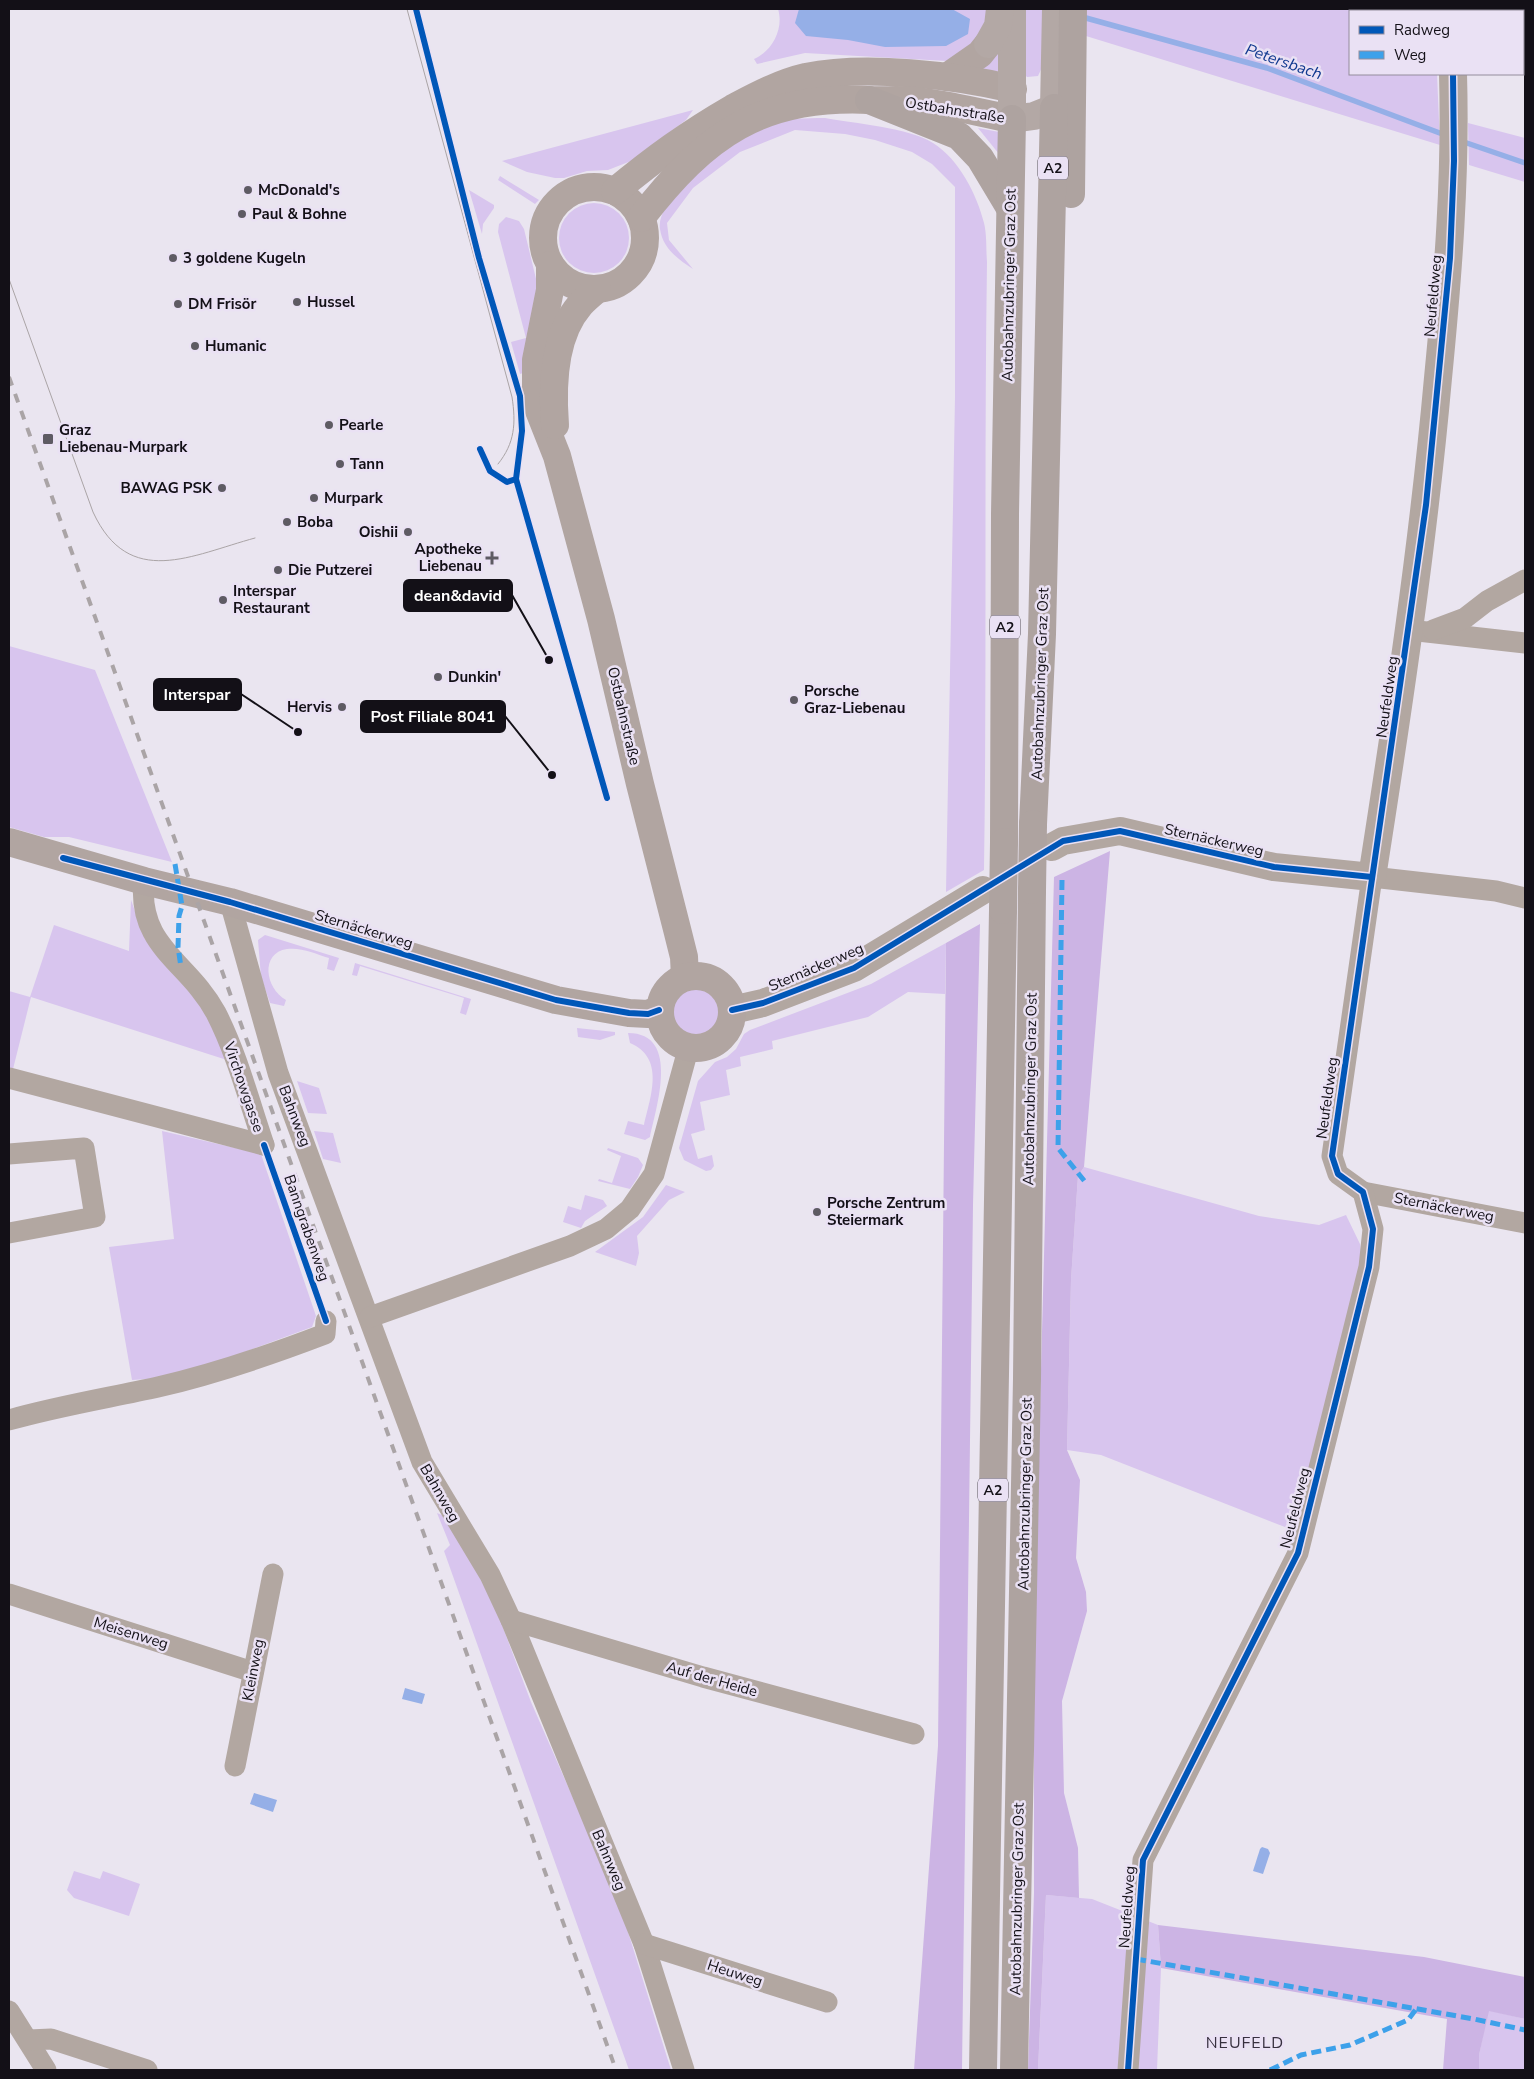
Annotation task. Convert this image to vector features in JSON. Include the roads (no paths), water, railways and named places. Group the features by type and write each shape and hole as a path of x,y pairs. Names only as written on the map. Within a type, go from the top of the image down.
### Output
{"highway":[{"path":"1044,561 1059,538 1062,492 1068,356 1073,9"},
{"path":"869,100 959,136 980,158 1010,208"},
{"name":"Autobahnzubringer Graz Ost","path":"1014,2070 1026,1389 1032,890 1044,561 1054,108"},
{"name":"Autobahnzubringer Graz Ost","path":"983,2070 1003,910 1005,514 1012,119"}],"main road":[{"path":"947,76 976,58 988,44 998,26 1000,9"},
{"path":"1012,9 1012,119 1034,116 1054,108"},
{"path":"1054,108 1056,9"},
{"name":"Ostbahnstraße","path":"615,191 690,132 762,92 805,77 835,73 947,76 1013,89"},
{"path":"1013,89 1054,108"},
{"name":"Ostbahnstraße","path":"641,218 676,175 697,155 735,127 759,114 814,101 844,98 915,101 1012,119"},
{"name":"Ostbahnstraße","path":"597,187 615,191 631,202 641,218 645,240 639,263 622,281 610,287 584,288 571,284 559,276 545,255 543,231 553,207 562,198 578,189 597,187"},
{"name":"Ostbahnstraße","path":"550,265 550,290 536,360 534,380 536,402 557,456 601,619 684,957 685,977"},
{"name":"Ostbahnstraße","path":"557,456 553,400 562,338 570,320 580,305 597,289"},
{"name":"Sternäckerweg","path":"9,842 144,881 230,902 556,1000 629,1013 648,1014 659,1010"},
{"path":"701,976 716,982 728,994 732,1010 730,1023 725,1034 709,1045 690,1047 674,1041 663,1027 659,1010 667,989 685,977 701,976"}],"street":[{"name":"Neufeldweg","path":"1128,2070 1143,1860 1298,1553 1369,1267 1373,1229 1363,1192 1338,1174 1332,1156 1372,877 1419,631 1427,495 1450,258 1454,161 1453,75"},
{"path":"1419,631 1465,618 1487,601 1525,580"},
{"path":"1419,631 1525,643"},
{"name":"Sternäckerweg","path":"1052,847 1063,841 1120,830 1274,867 1372,877"},
{"path":"1372,877 1496,891 1525,898"},
{"name":"Virchowgasse","path":"9,1078 264,1145 226,1034 216,1014 199,987 162,948 153,933 142,901 144,881"},
{"name":"Sternäckerweg","path":"732,1010 763,1003 854,968 983,890"},
{"name":"Bahnweg","path":"230,902 278,1073 370,1317 422,1462 490,1575 511,1620 644,1944 684,2070"},
{"path":"370,1317 570,1246 606,1228 630,1209 654,1174 690,1047"},
{"path":"9,1154 84,1148 95,1217 9,1232"},
{"name":"Sternäckerweg","path":"1363,1192 1525,1223"},
{"path":"9,1420 44,1410 158,1387 242,1364 325,1334 326,1321"},
{"name":"Kleinweg","path":"235,1766 273,1574"},
{"name":"Meisenweg","path":"9,1594 253,1672"},
{"name":"Auf der Heide","path":"511,1620 703,1677 914,1734"},
{"name":"Heuweg","path":"644,1944 827,2002"},
{"path":"9,2011 29,2040 46,2070"},
{"path":"29,2040 51,2039 147,2070"}],"water":[{"path":"799,9 952,9 970,19 968,34 946,46 885,47 848,40 806,36 795,23"},
{"path":"405,1688 425,1694 422,1704 402,1699"},
{"path":"254,1793 277,1800 273,1812 250,1804"},
{"path":"1262,1847 1268,1849 1270,1853 1263,1874 1253,1871"}],"waterway":[{"name":"Petersbach","path":"1086,18 1267,68 1445,135"},
{"name":"Petersbach","path":"1461,141 1525,163"}],"tram line":[{"path":"407,9 512,397 513,432 508,448 498,464"},
{"path":"9,279 93,512 108,536 125,551 143,559 164,561 186,558 255,538"}],"railway":[{"path":"9,377 616,2070"}],"place":[{"name":"McDonald's","path":"248,190"},
{"name":"Paul & Bohne","path":"242,214"},
{"name":"3 goldene Kugeln","path":"173,258"},
{"name":"Hussel","path":"297,302"},
{"name":"DM Frisör","path":"178,304"},
{"name":"Humanic","path":"195,346"},
{"name":"Pearle","path":"329,425"},
{"name":"Graz Liebenau-Murpark","path":"48,439"},
{"name":"Tann","path":"340,464"},
{"name":"BAWAG PSK","path":"222,488"},
{"name":"Murpark","path":"314,498"},
{"name":"Boba","path":"287,522"},
{"name":"Oishii","path":"408,532"},
{"name":"Apotheke Liebenau","path":"492,558"},
{"name":"Die Putzerei","path":"278,570"},
{"name":"Interspar Restaurant","path":"223,600"},
{"name":"dean&david","path":"549,660"},
{"name":"Dunkin'","path":"438,677"},
{"name":"Porsche Graz-Liebenau","path":"794,700"},
{"name":"Hervis","path":"342,707"},
{"name":"Interspar","path":"298,732"},
{"name":"Post Filiale 8041","path":"552,775"},
{"name":"Porsche Zentrum Steiermark","path":"817,1212"}],"district":[{"name":"NEUFELD","path":"1245,2042"}]}
